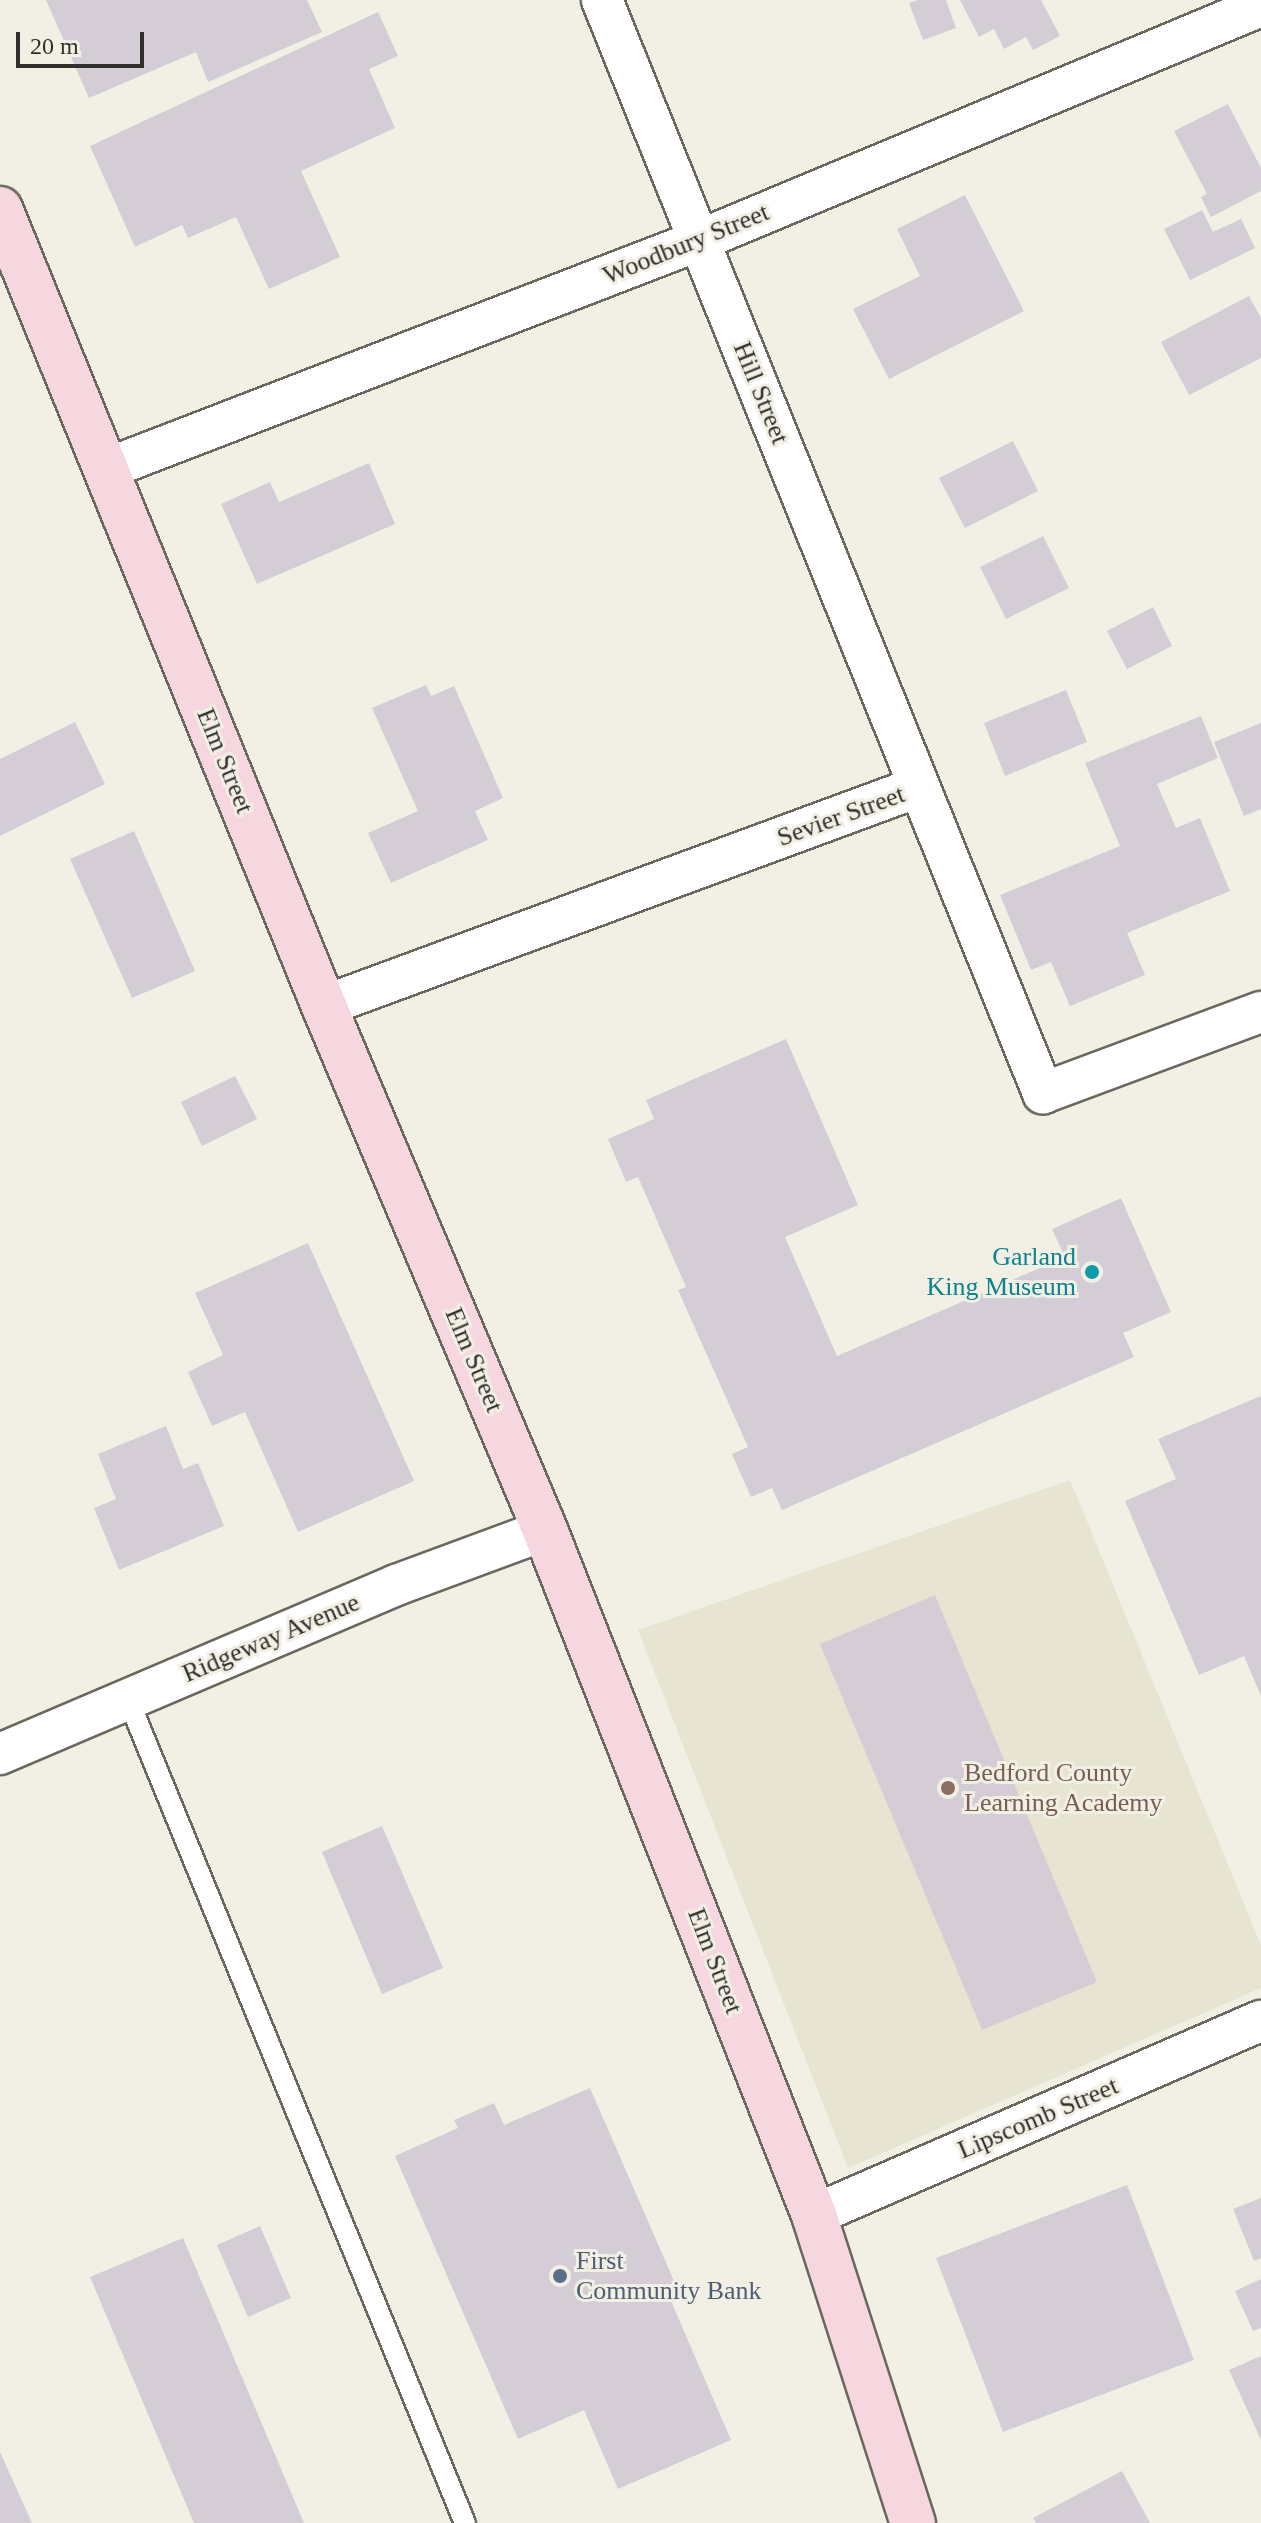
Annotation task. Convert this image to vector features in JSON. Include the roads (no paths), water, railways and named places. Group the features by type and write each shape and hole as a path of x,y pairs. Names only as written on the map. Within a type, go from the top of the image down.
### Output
{"main road":[{"name":"Elm Street","path":"0,209 324,1006 545,1530 814,2215 913,2523"}],"street":[{"name":"Hill Street","path":"602,0 918,787"},
{"name":"Woodbury Street","path":"106,469 700,240 1250,6"},
{"name":"Sevier Street","path":"324,1006 918,787 1043,1093 1261,1012"},
{"name":"Ridgeway Avenue","path":"0,1754 396,1585 545,1530"},
{"name":"Lipscomb Street","path":"814,2215 1261,2021"}],"lane":[{"path":"128,1699 465,2523"}],"place":[{"name":"Garland King Museum","path":"1092,1272"},
{"name":"Bedford County Learning Academy","path":"948,1788"},
{"name":"First Community Bank","path":"560,2276"}]}
